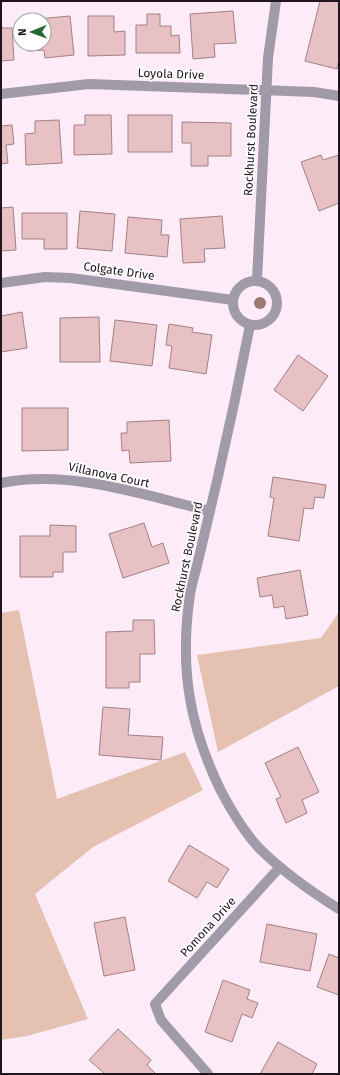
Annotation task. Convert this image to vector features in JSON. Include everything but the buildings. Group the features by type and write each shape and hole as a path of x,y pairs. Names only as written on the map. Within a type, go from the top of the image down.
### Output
{"street":[{"name":"Rockhurst Boulevard","path":"256,280 268,58 276,1"},
{"name":"Loyola Drive","path":"1,94 89,84 314,92 339,96"},
{"name":"Colgate Drive","path":"1,283 45,277 70,278 233,300"},
{"path":"256,280 270,286 274,292 277,306 270,319 264,323 250,325 239,318 233,306 233,300 234,293 243,283 256,280"},
{"name":"Rockhurst Boulevard","path":"250,325 210,511 189,599 186,633 186,662 189,704 197,734 208,764 226,800 258,847 310,891 339,909"},
{"name":"Villanova Court","path":"1,482 20,479 53,478 83,481 210,511"},
{"name":"Pomona Drive","path":"208,1074 161,1020 155,1004 280,867"}],"shaded area":[{"path":"19,610 57,799 185,752 203,790 93,847 35,894 88,1019 27,1036 1,1040 1,613"},
{"path":"339,612 339,686 218,752 197,655 321,638"}]}
